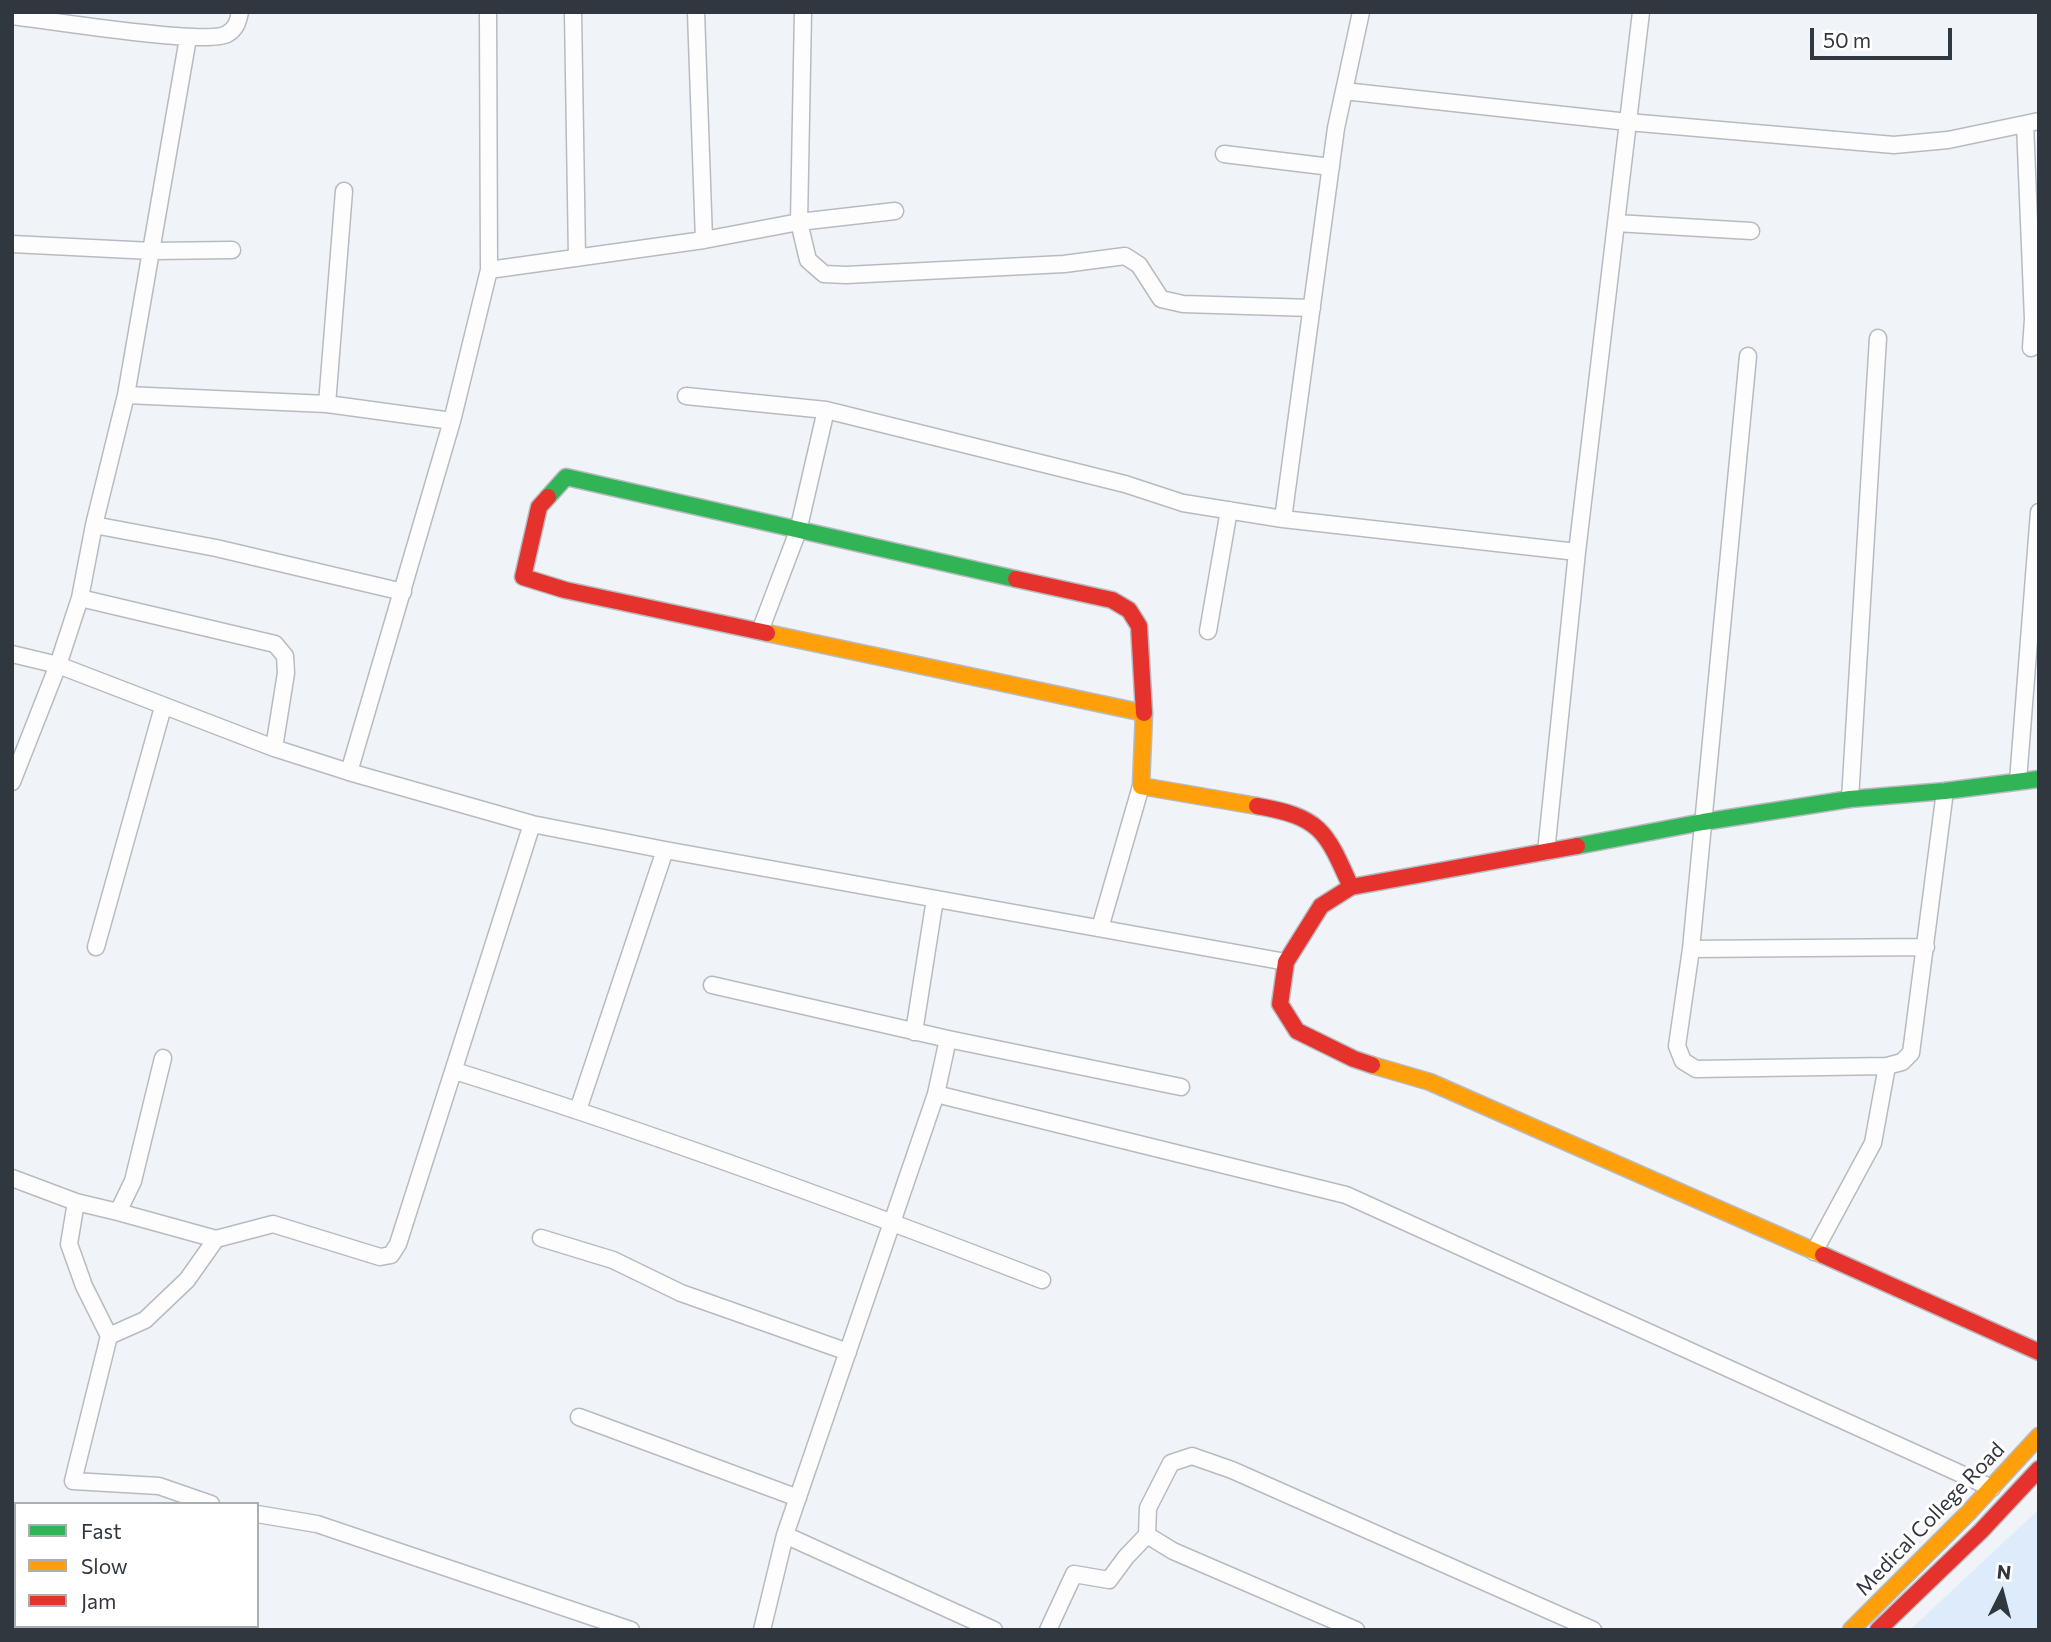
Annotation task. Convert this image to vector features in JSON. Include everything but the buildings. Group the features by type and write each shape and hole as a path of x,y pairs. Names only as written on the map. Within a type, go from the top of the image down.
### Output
{"street":[{"path":"12,16 188,38 225,36 236,27 240,12"},
{"path":"349,772 452,421 489,270 488,12"},
{"path":"573,12 577,258"},
{"path":"696,12 704,240"},
{"path":"803,12 799,222 808,260 824,274 1064,264 1125,256 1139,265 1161,299 1184,304 1312,307"},
{"path":"1283,519 1331,167 1361,12"},
{"path":"1546,852 1577,552 1641,12"},
{"path":"12,782 58,665 80,598 94,525 126,396 188,38"},
{"path":"1344,91 1628,122 1894,145 1948,140 2032,123 2031,348"},
{"path":"1224,154 1331,167"},
{"path":"327,404 344,191"},
{"path":"489,270 704,240 799,222 895,212"},
{"path":"1616,223 1751,231"},
{"path":"12,244 152,251 232,250"},
{"path":"1850,799 1878,338"},
{"path":"1748,356 1691,949 1677,1046 1684,1061 1696,1069 1887,1066 1902,1062 1911,1053 1945,791"},
{"path":"126,396 327,404 452,421"},
{"path":"686,396 826,410 1125,484 1183,503 1283,519 1577,552"},
{"path":"760,631 798,531 826,410"},
{"path":"1100,928 1141,786 1144,713 1139,626 1129,610 1112,600 566,477 539,507 523,577 565,590 1144,713"},
{"path":"1209,631 1229,510"},
{"path":"2018,781 2039,512"},
{"path":"94,525 216,548 402,592"},
{"path":"80,598 275,644 285,656 286,673 274,748"},
{"path":"12,654 58,665 274,748 532,824 1286,962"},
{"path":"96,947 163,707"},
{"path":"2039,779 1850,799 1703,822 1351,887 1321,906 1286,962 1280,1004 1297,1031 1354,1059 1430,1082 2039,1352"},
{"path":"1141,786 1289,810 1308,817 1329,839 1351,887"},
{"path":"12,1178 76,1202 216,1239 273,1224 380,1257 391,1255 398,1244 455,1072 532,824"},
{"path":"578,1110 665,850"},
{"path":"914,1032 935,899"},
{"path":"1691,949 1926,947"},
{"path":"712,985 948,1040 1181,1087"},
{"path":"762,1630 785,1535 936,1094 948,1040"},
{"path":"118,1212 133,1181 163,1058"},
{"path":"1814,1252 1873,1143 1887,1066"},
{"path":"455,1072 578,1110 892,1222 1042,1280"},
{"path":"936,1094 1346,1195 1992,1488"},
{"path":"76,1202 69,1244 84,1286 109,1336 73,1481 159,1486 205,1502"},
{"path":"541,1238 613,1261 681,1293 848,1352"},
{"path":"109,1336 145,1320 187,1280 216,1239"},
{"path":"579,1417 798,1498"},
{"name":"Medical College Road","path":"1851,1630 1992,1488 2039,1436"},
{"path":"1048,1630 1074,1574 1109,1580 1147,1535 1148,1508 1171,1463 1192,1456 1245,1475 1593,1630"},
{"name":"Medical College Road","path":"1878,1630 1980,1531 2039,1469"},
{"path":"259,1514 317,1524 631,1630"},
{"path":"785,1535 994,1630"},
{"path":"1147,1535 1173,1552 1356,1630"}],"shaded area":[{"path":"2039,1509 2039,1630 1910,1630"}],"traffic: fast":[{"path":"548,497 566,477 1016,579"},
{"path":"1577,846 1703,822 1850,799 2039,779"}],"traffic: slow":[{"path":"767,633 1144,713 1141,786 1257,806"},
{"path":"1372,1065 1430,1082 1823,1255"},
{"path":"1851,1630 1968,1513 2039,1436"}],"traffic: jam":[{"path":"548,497 539,507 523,577 565,590 767,633"},
{"path":"1016,579 1112,600 1129,610 1139,626 1144,713"},
{"path":"1257,806 1295,815 1319,830 1335,852 1351,887"},
{"path":"1372,1065 1297,1031 1280,1004 1286,962 1321,906 1351,887 1577,846"},
{"path":"1823,1255 2039,1352"},
{"path":"1878,1630 1981,1531 2039,1469"}]}
